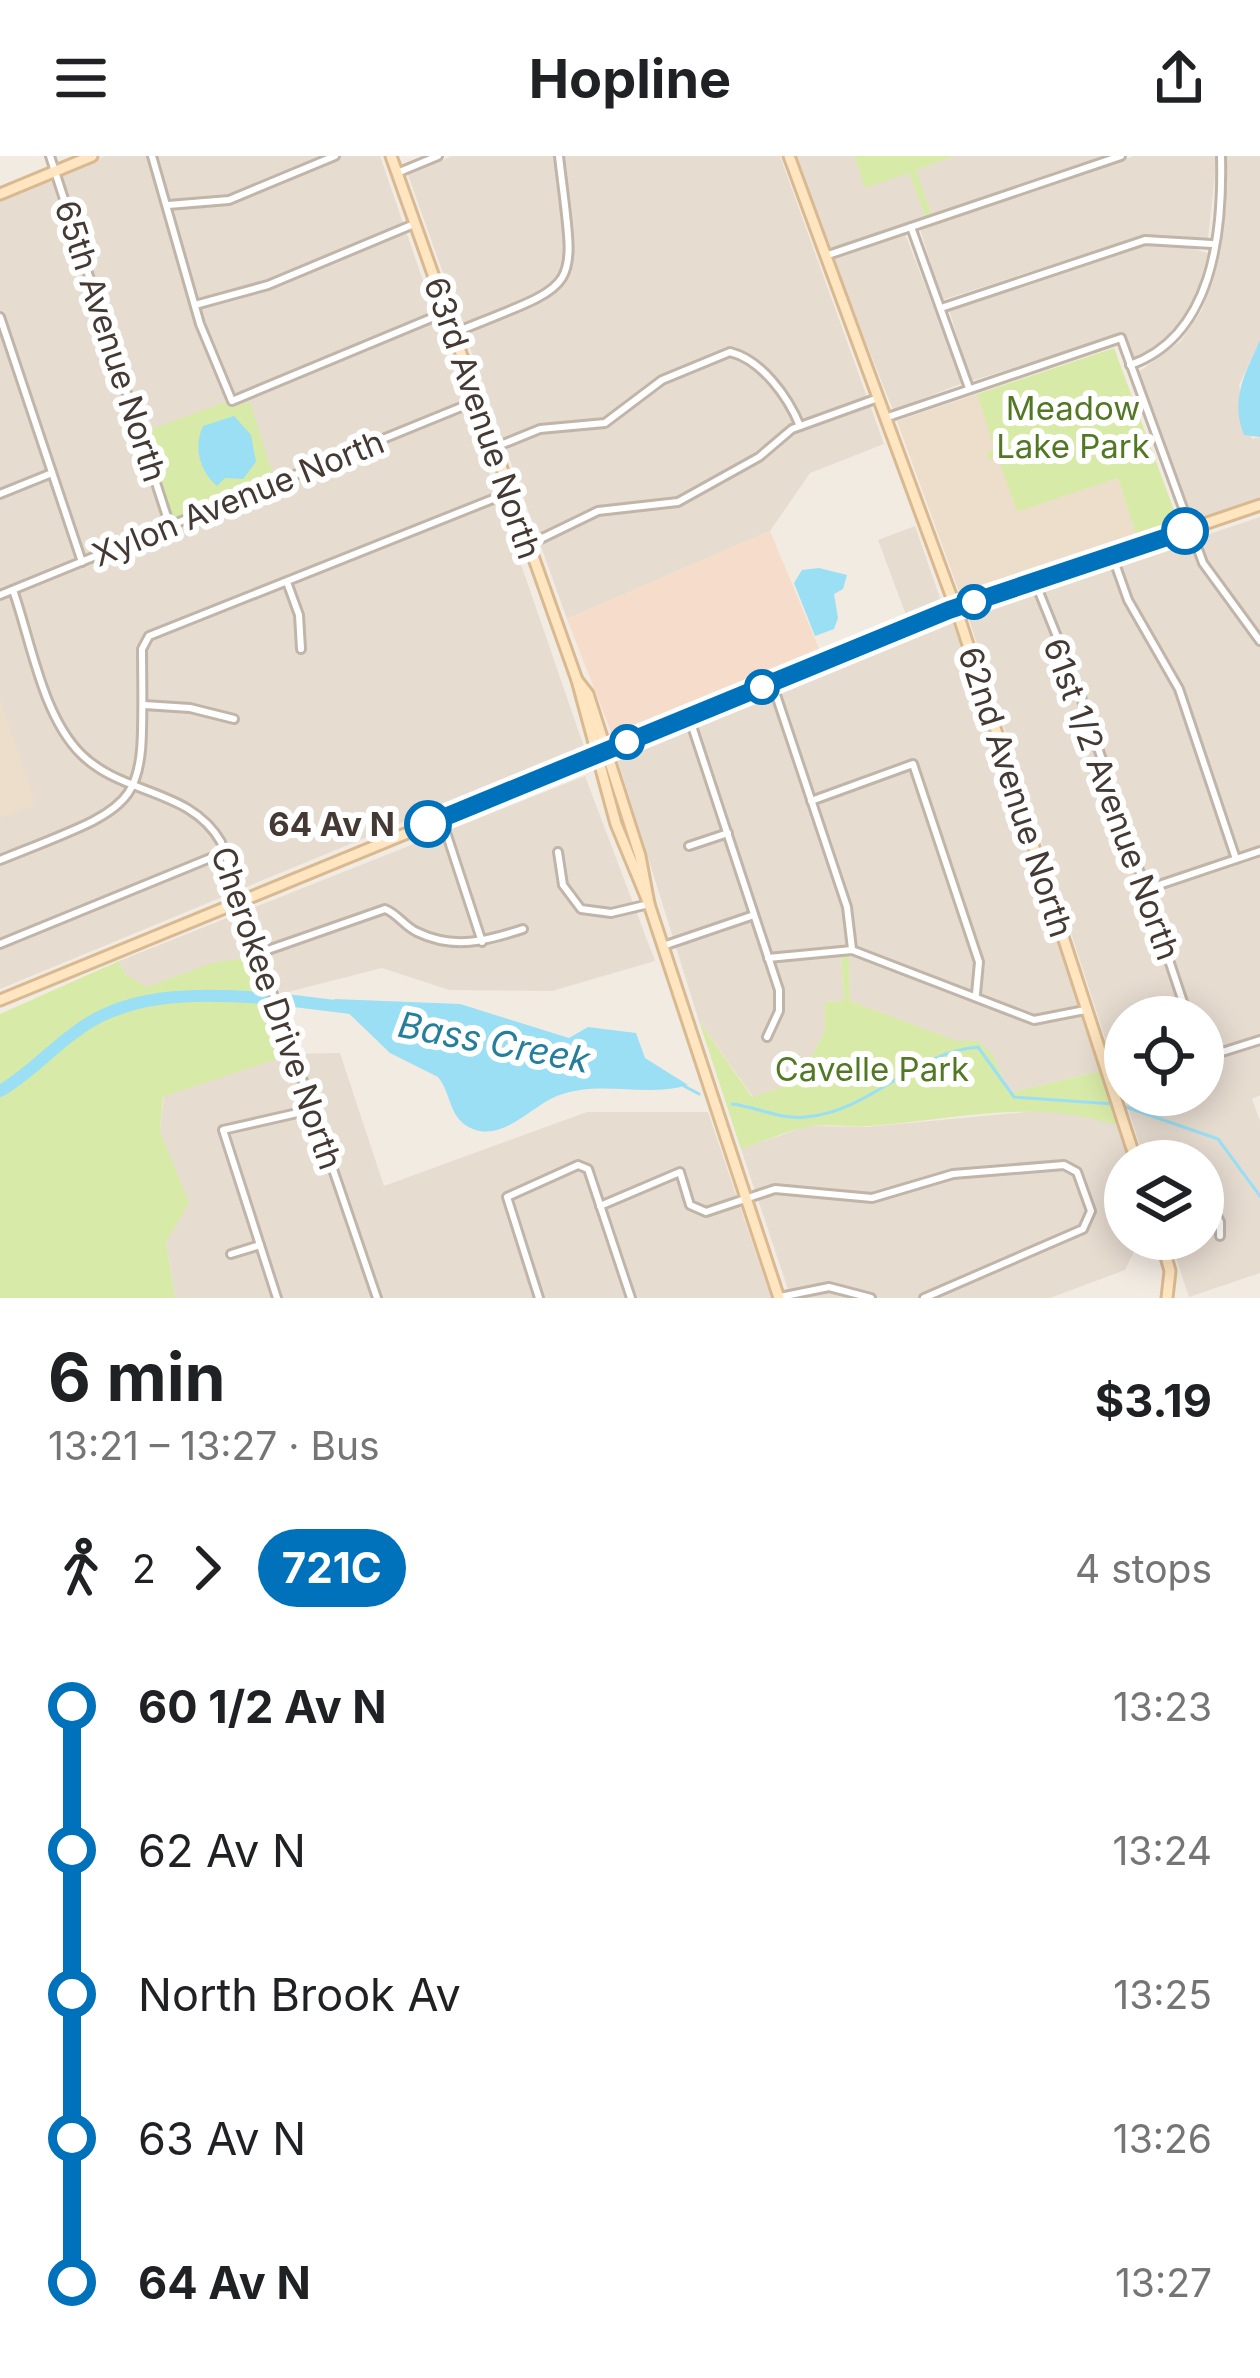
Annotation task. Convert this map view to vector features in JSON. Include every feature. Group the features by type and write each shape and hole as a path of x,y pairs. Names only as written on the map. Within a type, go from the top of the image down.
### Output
{"street":[{"name":"65th Avenue North","path":"50,156 170,526"},
{"path":"0,194 92,156"},
{"path":"152,156 195,305 232,401 446,312"},
{"path":"167,205 219,202 335,156"},
{"name":"63rd Avenue North","path":"391,156 527,545 577,680 588,694 600,754 640,856 649,904 778,1298"},
{"path":"397,173 438,156"},
{"path":"453,334 551,293 564,281 570,256 559,156"},
{"name":"62nd Avenue North","path":"789,156 955,608 1104,1067"},
{"path":"825,256 1121,156"},
{"path":"1130,364 1172,342 1192,318 1206,290 1221,156"},
{"path":"195,305 268,285 414,224"},
{"path":"911,227 970,389"},
{"path":"940,308 1145,240 1212,244"},
{"path":"0,317 82,562"},
{"path":"885,418 1121,338 1211,579 1260,641"},
{"path":"493,448 540,429 605,423 662,380 730,352 755,364 788,400 800,426"},
{"path":"527,545 598,511 678,502 759,457 800,426 878,398"},
{"name":"Xylon Avenue North","path":"0,595 476,401"},
{"path":"0,494 52,473"},
{"path":"0,860 114,813 133,785 145,736 142,649 149,636 508,493"},
{"path":"0,1000 955,608 1260,505"},
{"path":"1112,555 1128,600 1179,689 1236,859"},
{"path":"287,581 299,615 301,649"},
{"name":"61st 1/2 Avenue North","path":"1035,582 1079,691 1181,996"},
{"name":"Cherokee Drive North","path":"14,590 60,725 94,765 198,813 225,852 377,1298"},
{"path":"772,683 847,908 852,950"},
{"path":"144,705 179,706 234,719"},
{"path":"689,717 781,1004 767,1037"},
{"path":"811,801 913,764 980,962 976,994"},
{"path":"442,819 482,942"},
{"path":"689,846 728,833"},
{"path":"1147,889 1260,851"},
{"path":"0,944 225,852"},
{"path":"558,852 563,885 581,909 611,914 649,904"},
{"path":"262,952 385,909 418,933 451,943 482,942 523,929"},
{"path":"663,946 754,915"},
{"path":"768,958 852,950 1034,1020 1086,1010"},
{"path":"1224,1051 1260,1040"},
{"path":"277,1298 223,1130 314,1109"},
{"path":"539,1298 507,1197 583,1165 631,1298"},
{"path":"600,1205 680,1172 690,1205 700,1212 784,1189 872,1198 953,1174 1064,1165 1077,1172 1091,1219 1083,1229 924,1298"},
{"path":"231,1254 260,1245"},
{"path":"1167,1260 1167,1298"},
{"path":"778,1298 829,1287 871,1298"}],"shaded area":[{"path":"105,156 380,156 584,747 0,989 0,199"},
{"path":"452,156 780,156 884,444 810,473 770,531 567,619 408,175"},
{"path":"795,156 854,156 866,187 909,172 926,218 831,248"},
{"path":"955,156 1110,156 932,216 915,170"},
{"path":"1134,156 1217,156 1208,239 1136,238 942,300 920,229"},
{"path":"1225,156 1260,156 1260,340 1239,385 1252,439 1260,437 1260,498 1194,521 1137,373 1180,342 1202,310 1212,280"},
{"path":"905,234 963,383 893,410 833,260"},
{"path":"1172,243 1208,253 1191,314 1163,346 1132,359 1119,335 971,381 949,310 1131,248"},
{"path":"977,394 1017,512 1118,478 1136,535 960,594 897,421"},
{"path":"1260,517 1260,1095 1252,1099 1260,1121 1260,1273 1189,1297 1177,1260 1224,1260 1224,1140 1138,1140 1130,1116 1224,1116 1224,996 1104,996 1104,1035 968,616"},
{"path":"915,526 941,601 906,615 878,540"},
{"path":"770,531 820,651 612,734 567,619"},
{"path":"954,621 1100,1071 1009,1093 993,1055 850,1001 849,957 841,957 844,1001 825,1002 825,1030 799,1082 753,1097 699,1021 617,758"},
{"path":"0,698 36,804 0,818"},
{"path":"585,776 655,961 552,991 449,990 382,968 280,994 269,959 257,956 136,998 119,961"},
{"path":"340,1053 384,1186 587,1112 708,1112 771,1298 175,1298 166,1242 160,1131 165,1086 291,1054"},
{"path":"1048,1110 1083,1114 1119,1126 1123,1140 1104,1140 1104,1260 1130,1260 1125,1270 1050,1298 791,1298 741,1149 808,1126 867,1127"}],"green space":[{"path":"854,156 955,156 916,170 932,216 926,218 909,173 865,188"},
{"name":"Meadow Lake Park","path":"1114,348 1178,521 1136,535 1118,478 1017,512 998,458 989,460 987,452 995,449 977,394"},
{"path":"225,402 233,407 250,402 274,479 173,521 144,432"},
{"path":"257,956 291,1054 163,1097 160,1131 189,1203 166,1242 175,1298 0,1298 0,1014 119,961 125,974 147,987 212,963"},
{"name":"Cavelle Park","path":"841,956 849,957 850,1001 957,1041 978,1041 993,1055 1009,1093 1100,1071 1104,1116 1116,1116 1119,1126 1057,1113 994,1113 869,1126 811,1126 741,1149 699,1021 752,1097 799,1082 825,1030 825,1002 844,1001"}],"water":[{"path":"1260,340 1260,437 1244,435 1238,410 1241,387"},
{"path":"234,416 251,435 256,462 243,479 225,478 217,486 200,459 200,434 203,426"},
{"path":"819,568 847,575 843,589 834,594 838,618 834,629 815,636 794,583 802,570"},
{"path":"334,999 460,1004 569,1038 588,1027 636,1033 645,1058 688,1085 573,1091 506,1127 473,1129 455,1113 438,1077 390,1053"}],"waterway":[{"name":"Bass Creek","path":"0,1091 74,1033 116,1010 163,998 262,998"},
{"name":"Bass Creek","path":"286,1000 351,1008"},
{"name":"Bass Creek","path":"732,1104 787,1117 830,1112 933,1059 978,1047 1014,1097 1104,1103"},
{"name":"Bass Creek","path":"684,1086 699,1094"},
{"name":"Bass Creek","path":"1152,1116 1218,1139 1260,1196"}],"bus line":[{"name":"721C","path":"428,824 949,610 1185,531"}],"place":[{"name":"64 Av N","path":"428,824"}]}
